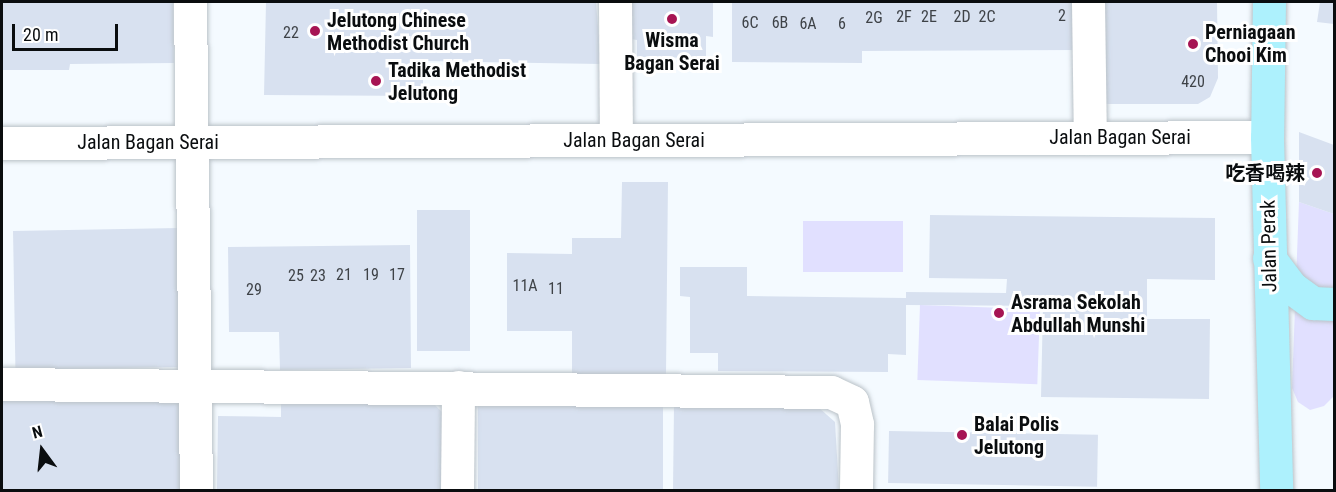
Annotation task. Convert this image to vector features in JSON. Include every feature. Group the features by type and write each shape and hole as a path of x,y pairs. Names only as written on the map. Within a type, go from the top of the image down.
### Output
{"main road":[{"name":"Jalan Perak","path":"1269,2 1267,137 1276,490"},
{"path":"1269,258 1292,288 1313,303 1335,304"}],"street":[{"path":"190,2 196,490"},
{"path":"615,2 616,140"},
{"path":"1088,2 1090,138"},
{"name":"Jalan Bagan Serai","path":"2,143 1267,137"},
{"path":"2,384 196,384 831,392 852,402 857,424 856,490"},
{"path":"457,490 458,387"}],"shaded area":[{"path":"1299,202 1334,214 1334,396 1324,406 1310,410 1298,402 1292,388"},
{"path":"803,221 903,221 903,272 803,272"},
{"path":"920,305 1040,309 1037,384 917,380"}],"building":[{"path":"2,2 173,2 174,63 70,64 69,70 2,70"},
{"path":"266,2 596,2 601,64 423,61 423,96 264,95"},
{"name":"Wisma Bagan Serai","path":"631,2 713,2 713,37 706,36 706,58 637,57 637,40 631,39"},
{"path":"732,2 1079,2 1079,50 862,51 862,63 732,62"},
{"path":"1101,2 1217,2 1218,78 1210,97 1198,104 1102,104"},
{"path":"1320,2 1334,2 1334,24 1317,22"},
{"name":"吃香喝辣","path":"1299,132 1334,145 1334,214 1299,202"},
{"path":"622,182 668,182 666,374 572,374 572,331 507,331 507,253 572,254 572,238 621,238"},
{"path":"417,210 470,210 470,351 417,351"},
{"path":"930,215 1215,218 1215,280 1147,279 1147,319 1210,319 1209,399 1041,397 1043,306 906,305 906,355 888,354 888,372 718,371 718,353 690,353 690,297 680,296 680,267 747,267 747,296 906,298 906,292 1006,293 1007,279 929,278"},
{"path":"178,228 180,367 15,370 13,231"},
{"path":"410,245 411,368 280,370 279,332 229,332 228,247"},
{"path":"174,392 186,409 187,490 2,490 2,393"},
{"path":"281,398 431,401 446,416 445,490 217,490 218,416 281,417"},
{"path":"478,399 663,399 663,490 478,490"},
{"path":"674,406 818,407 835,422 839,490 673,490"},
{"path":"889,431 1098,435 1097,487 888,483"}],"place":[{"name":"Wisma Bagan Serai","path":"672,19"},
{"name":"Jelutong Chinese Methodist Church","path":"315,31"},
{"name":"Perniagaan Chooi Kim","path":"1193,44"},
{"name":"Tadika Methodist Jelutong","path":"376,81"},
{"name":"吃香喝辣","path":"1317,173"},
{"name":"Asrama Sekolah Abdullah Munshi","path":"999,313"},
{"name":"Balai Polis Jelutong","path":"962,435"}]}
